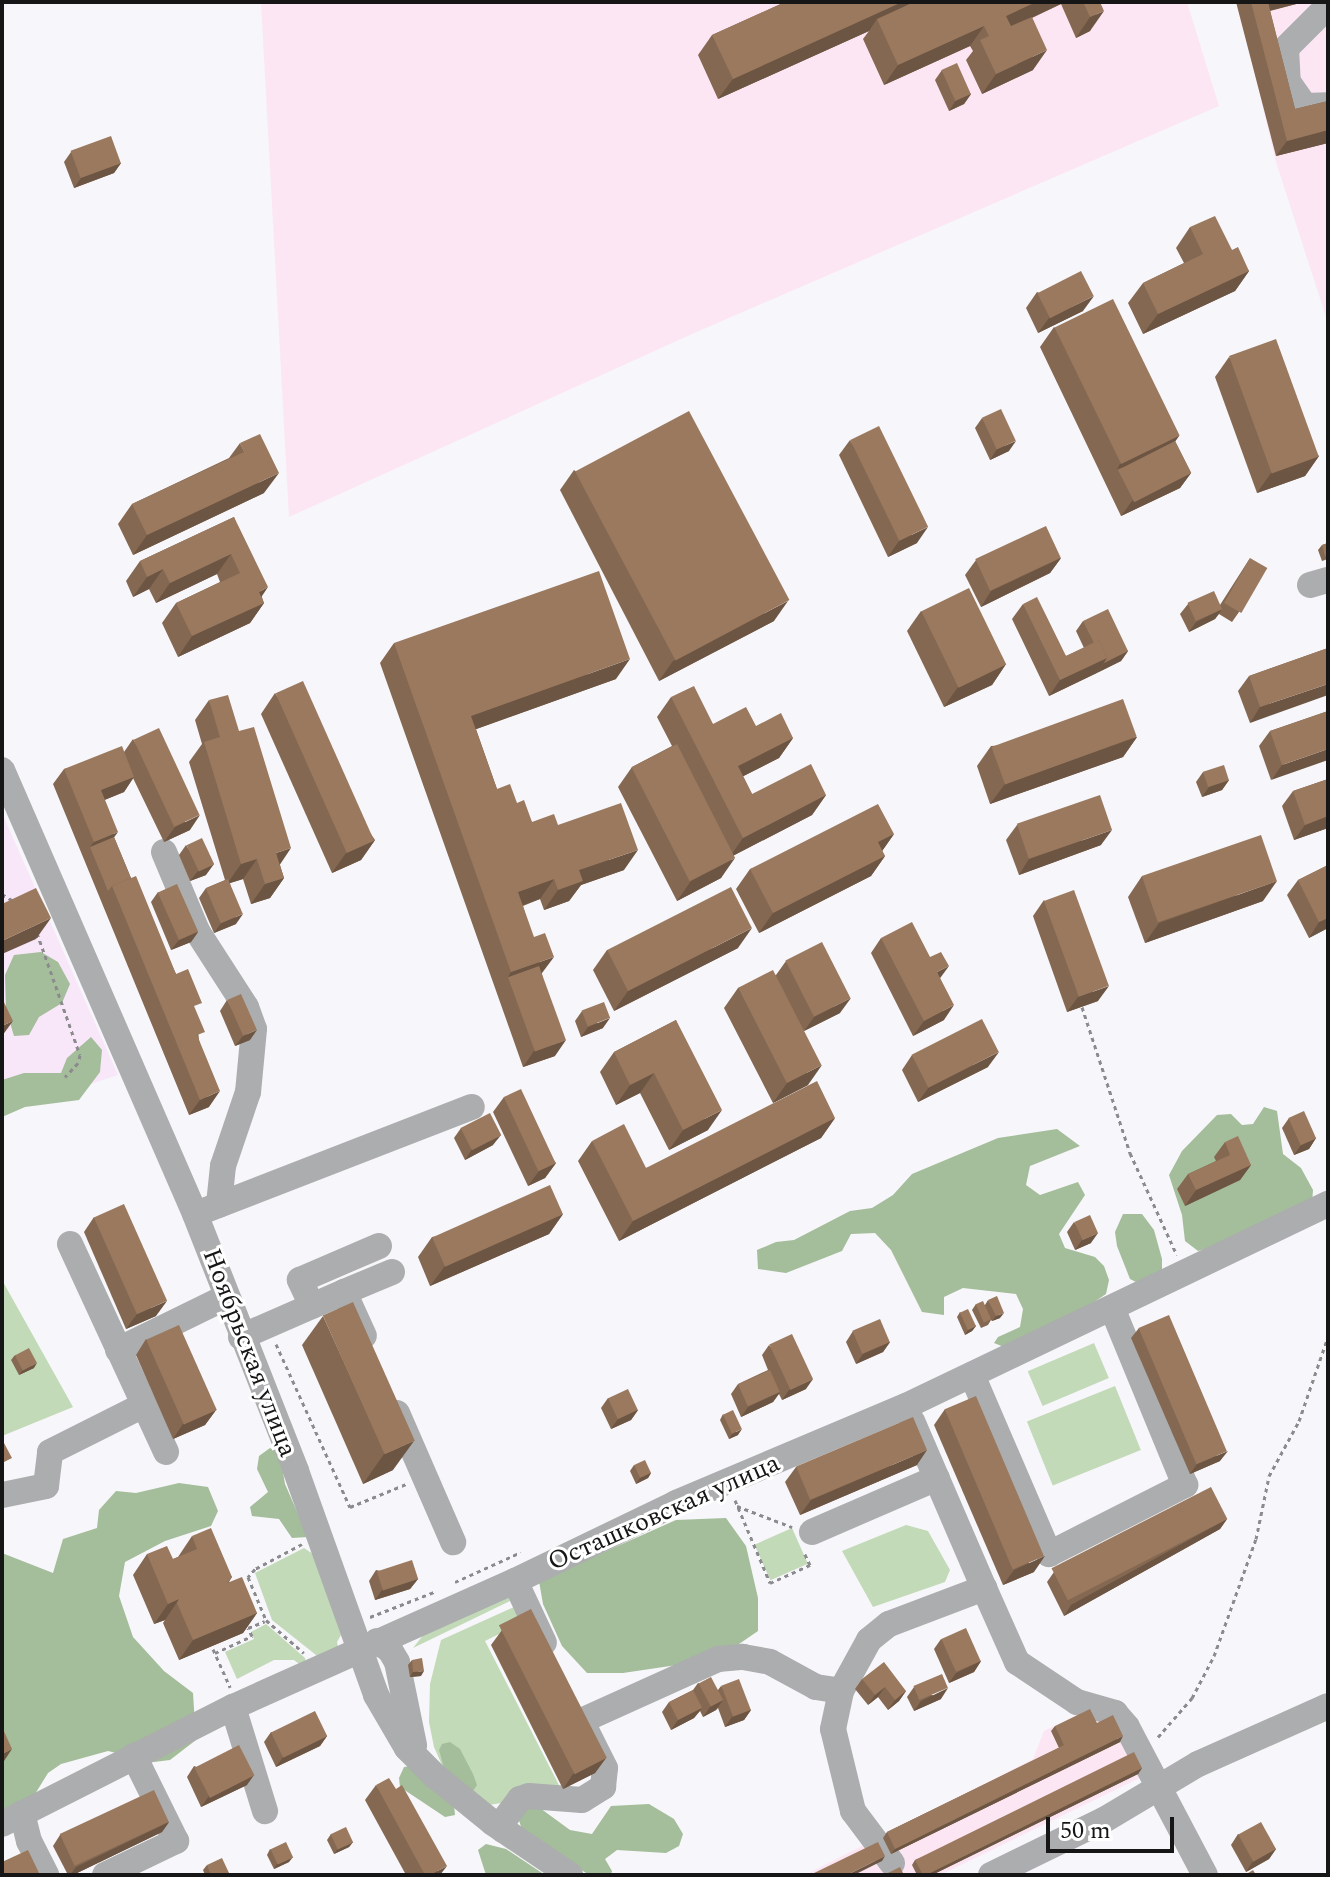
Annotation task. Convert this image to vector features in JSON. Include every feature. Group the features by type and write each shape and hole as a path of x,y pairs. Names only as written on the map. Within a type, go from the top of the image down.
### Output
{"street":[{"path":"1328,6 1286,48 1288,82 1296,94 1305,106 1328,105"},
{"name":"Ноябрьская улица","path":"5,785 207,1210 226,1297 352,1624 367,1647"},
{"path":"164,852 197,931 246,1007 254,1029 248,1092 207,1210"},
{"path":"207,1210 472,1107"},
{"name":"Осташковская улица","path":"12,1818 236,1706 367,1647 515,1581 732,1494 906,1406 1328,1204"},
{"path":"70,1244 166,1452"},
{"path":"312,1306 300,1280 379,1246"},
{"path":"241,1337 392,1272"},
{"path":"344,1292 375,1363"},
{"path":"118,1350 226,1297"},
{"path":"972,1375 1049,1554 1185,1485 1112,1308"},
{"path":"388,1391 453,1542"},
{"path":"2,1495 46,1486 50,1452 144,1405"},
{"path":"906,1406 1017,1662 1077,1702 1115,1713 1127,1727 1205,1875"},
{"path":"804,1540 937,1478"},
{"path":"515,1581 555,1667"},
{"path":"892,1863 853,1811 834,1740 841,1691 869,1640 889,1624 984,1588"},
{"path":"367,1647 390,1650 397,1662 419,1760 503,1830 570,1875"},
{"path":"581,1721 718,1659 743,1657 770,1662 816,1687 841,1691"},
{"path":"503,1830 504,1820 520,1799 529,1796 582,1800 603,1787 605,1768 568,1694"},
{"path":"236,1706 265,1811"},
{"path":"991,1875 1104,1820 1239,1744 1327,1710"},
{"path":"105,1875 176,1841 134,1756"},
{"path":"12,1818 29,1841 46,1875"}],"path":[{"path":"2,894 16,900"},
{"path":"34,926 80,1055 78,1063 65,1077"},
{"path":"1082,1007 1130,1153 1186,1272"},
{"path":"268,1326 350,1507 425,1476"},
{"path":"1138,1750 1157,1738 1192,1698 1214,1656 1256,1539 1269,1476 1299,1421 1328,1337"},
{"path":"732,1494 792,1527 804,1540 810,1565 770,1583 732,1494"},
{"path":"320,1537 255,1569 248,1577 266,1620 322,1668"},
{"path":"236,1706 214,1651 252,1636 248,1628 266,1620"}],"shaded area":[{"path":"261,2 1187,2 1219,106 692,334 289,517"},
{"path":"1237,2 1328,2 1328,323 1276,162"},
{"path":"2,813 118,1075 58,1095 2,1101"},
{"path":"1086,1711 1117,1721 1144,1776 940,1875 805,1875 1033,1759 1044,1731"}],"green space":[{"path":"41,952 58,962 70,984 62,1003 39,1017 29,1035 14,1036 6,1009 5,975 14,955"},
{"path":"91,1037 102,1050 100,1072 79,1100 25,1107 2,1117 2,1080 24,1073 61,1073 67,1058"},
{"path":"1264,1107 1277,1111 1283,1154 1301,1168 1313,1190 1312,1204 1244,1238 1198,1251 1185,1241 1182,1215 1169,1175 1182,1151 1217,1115 1231,1114 1242,1125 1253,1124"},
{"path":"1057,1129 1080,1146 1030,1166 1026,1185 1040,1195 1078,1182 1085,1195 1059,1234 1065,1248 1095,1257 1104,1266 1109,1280 1106,1294 1078,1313 1004,1347 994,1343 998,1337 1020,1327 1023,1309 1016,1294 963,1288 944,1297 944,1315 922,1312 891,1250 875,1233 851,1234 842,1251 786,1273 758,1269 757,1250 776,1242 794,1240 850,1211 872,1208 893,1195 912,1174 998,1138"},
{"path":"1123,1214 1142,1214 1154,1230 1162,1259 1162,1274 1142,1285 1130,1279 1117,1246 1115,1232"},
{"path":"2,1280 73,1407 2,1436"},
{"path":"1094,1343 1109,1378 1043,1406 1028,1371"},
{"path":"1115,1386 1141,1450 1053,1486 1027,1422"},
{"path":"270,1448 276,1451 281,1461 285,1484 308,1537 292,1538 279,1519 252,1516 250,1507 268,1492 257,1469 259,1456"},
{"path":"179,1483 208,1487 218,1511 211,1526 165,1541 125,1562 119,1596 133,1637 164,1671 193,1693 196,1740 170,1760 154,1762 108,1751 61,1764 48,1773 35,1794 2,1810 2,1553 53,1573 63,1539 97,1528 99,1510 116,1491 136,1493"},
{"path":"726,1518 746,1546 758,1598 758,1631 739,1644 697,1662 623,1673 587,1673 562,1646 543,1604 539,1581 676,1520"},
{"path":"906,1525 928,1531 950,1570 945,1582 873,1607 842,1551"},
{"path":"792,1528 808,1564 770,1580 755,1545"},
{"path":"304,1548 313,1554 341,1635 337,1642 339,1652 321,1659 272,1620 255,1573"},
{"path":"506,1590 510,1601 413,1648 428,1629"},
{"path":"514,1607 523,1622 485,1641 563,1793 489,1805 445,1772 434,1747 429,1722 430,1684 441,1640"},
{"path":"266,1624 305,1658 306,1664 303,1667 294,1660 274,1660 237,1679 225,1652 254,1639 251,1632"},
{"path":"450,1742 460,1749 473,1774 477,1785 473,1791 445,1772 439,1750 442,1744"},
{"path":"411,1766 454,1805 455,1815 445,1817 400,1787 399,1778 404,1767"},
{"path":"529,1800 570,1830 592,1834 611,1806 649,1804 674,1819 683,1834 679,1846 666,1853 617,1850 605,1859 611,1875 589,1875 522,1830 518,1817"},
{"path":"486,1844 506,1849 545,1875 486,1875 478,1850"}],"building":[{"path":"785,2 902,2 733,79 712,35"},
{"path":"914,2 1036,2 1006,16 1011,26 1032,17 1047,50 996,74 980,40 989,36 984,26 898,65 877,19"},
{"path":"1083,2 1100,2 1104,11 1090,17"},
{"path":"1251,2 1268,2 1295,109 1328,101 1328,130 1287,141"},
{"path":"957,63 971,94 955,101 941,70"},
{"path":"111,136 121,163 81,178 71,151"},
{"path":"1215,216 1232,250 1238,247 1249,271 1158,314 1143,283 1203,254 1190,227"},
{"path":"1081,271 1094,296 1050,318 1037,293"},
{"path":"1113,299 1180,436 1121,464 1055,327"},
{"path":"1276,339 1319,456 1272,474 1229,356"},
{"path":"1001,409 1016,441 997,450 982,418"},
{"path":"689,411 789,600 676,661 575,472"},
{"path":"879,426 928,527 899,541 850,440"},
{"path":"260,434 279,473 147,535 132,504 244,452 240,443"},
{"path":"1175,441 1191,473 1134,502 1118,470"},
{"path":"234,517 268,587 259,592 264,603 192,636 176,603 240,573 231,554 170,583 163,569 147,577 140,561"},
{"path":"1046,526 1061,558 990,591 975,559"},
{"path":"1328,543 1328,555 1325,556 1322,545"},
{"path":"1250,558 1267,568 1241,613 1224,603"},
{"path":"599,571 630,659 471,716 497,789 510,784 517,803 524,800 532,822 554,814 558,825 621,803 638,850 579,870 583,881 558,890 554,879 518,892 534,937 545,933 554,957 511,972 394,643"},
{"path":"969,588 1006,664 959,688 921,611"},
{"path":"1214,591 1222,609 1196,621 1188,603"},
{"path":"1037,597 1066,656 1099,640 1107,658 1060,680 1023,604"},
{"path":"1108,609 1128,651 1104,663 1107,658 1099,640 1094,643 1083,621"},
{"path":"1328,648 1328,684 1260,707 1249,676"},
{"path":"303,681 374,841 347,853 276,693"},
{"path":"694,686 713,724 746,707 756,726 781,713 793,738 738,766 752,794 811,764 826,795 743,838 671,697"},
{"path":"228,695 239,731 254,727 291,848 276,853 284,878 265,884 257,859 241,864 204,742 220,737 209,700"},
{"path":"1123,699 1137,737 1005,784 991,747"},
{"path":"1328,711 1328,749 1282,765 1270,731"},
{"path":"159,728 200,815 174,827 134,740"},
{"path":"677,744 735,858 690,881 632,767"},
{"path":"122,746 134,777 101,790 118,832 94,842 64,769"},
{"path":"1224,765 1229,780 1208,787 1203,772"},
{"path":"1328,779 1328,816 1305,825 1293,791"},
{"path":"1100,795 1112,830 1029,859 1017,824"},
{"path":"878,804 894,834 878,842 885,856 773,913 750,869"},
{"path":"1261,835 1277,881 1158,922 1142,876"},
{"path":"114,837 131,878 108,891 90,847"},
{"path":"202,838 214,864 199,871 187,845"},
{"path":"1328,865 1328,918 1319,922 1298,880"},
{"path":"136,876 176,974 188,969 202,1003 194,1006 205,1032 197,1035 220,1091 200,1100 112,886"},
{"path":"228,879 243,914 221,923 206,888"},
{"path":"177,884 198,932 179,940 158,893"},
{"path":"731,887 752,928 628,991 607,950"},
{"path":"36,888 51,918 2,941 2,904"},
{"path":"1074,890 1109,986 1079,997 1044,901"},
{"path":"912,922 930,957 941,952 949,966 937,972 954,1005 924,1021 881,938"},
{"path":"822,942 851,998 814,1017 785,961"},
{"path":"539,966 566,1040 535,1052 508,977"},
{"path":"773,970 822,1065 787,1083 738,988"},
{"path":"241,994 257,1030 243,1036 227,1000"},
{"path":"2,998 13,1021 2,1026"},
{"path":"604,1002 610,1018 588,1026 582,1011"},
{"path":"982,1019 999,1052 928,1088 912,1055"},
{"path":"676,1020 722,1110 683,1130 654,1073 630,1085 614,1052"},
{"path":"817,1081 835,1118 633,1221 592,1141 624,1124 646,1168"},
{"path":"521,1089 556,1163 538,1171 504,1097"},
{"path":"1304,1111 1316,1138 1301,1145 1288,1118"},
{"path":"490,1113 501,1135 472,1150 461,1128"},
{"path":"1238,1136 1251,1165 1196,1190 1188,1174 1230,1155 1225,1142"},
{"path":"550,1185 563,1214 445,1267 432,1237"},
{"path":"124,1204 167,1301 137,1314 94,1217"},
{"path":"1090,1215 1098,1233 1083,1240 1074,1222"},
{"path":"997,1296 1004,1313 996,1316 988,1300"},
{"path":"983,1301 991,1319 984,1323 976,1304"},
{"path":"353,1302 415,1441 385,1454 323,1315"},
{"path":"968,1309 976,1326 968,1330 960,1313"},
{"path":"1169,1315 1227,1451 1196,1464 1139,1328"},
{"path":"880,1319 890,1342 862,1354 852,1331"},
{"path":"179,1325 217,1410 184,1425 146,1340"},
{"path":"792,1334 813,1379 790,1390 769,1345"},
{"path":"29,1348 37,1363 23,1371 15,1356"},
{"path":"770,1370 780,1392 748,1406 738,1384"},
{"path":"628,1389 638,1410 618,1419 608,1398"},
{"path":"976,1396 1044,1556 1013,1569 945,1409"},
{"path":"733,1410 742,1429 732,1434 723,1415"},
{"path":"913,1417 927,1450 810,1500 796,1467"},
{"path":"2,1444 12,1458 2,1463"},
{"path":"645,1460 651,1473 640,1478 634,1465"},
{"path":"1211,1487 1227,1519 1068,1600 1052,1568"},
{"path":"211,1528 232,1577 227,1583 242,1577 257,1613 193,1640 177,1603 179,1599 168,1604 147,1554 167,1546 173,1559 197,1549 192,1536"},
{"path":"412,1560 418,1579 383,1590 377,1571"},
{"path":"531,1609 607,1758 575,1774 499,1625"},
{"path":"966,1628 981,1661 956,1672 941,1639"},
{"path":"422,1658 424,1671 413,1672 412,1660"},
{"path":"884,1662 906,1691 895,1700 885,1687 875,1695 862,1679"},
{"path":"942,1674 948,1688 919,1700 913,1686"},
{"path":"711,1677 723,1700 711,1707 699,1684"},
{"path":"739,1679 751,1710 733,1717 721,1686"},
{"path":"693,1690 702,1708 678,1720 669,1702"},
{"path":"1090,1709 1097,1723 1113,1715 1123,1736 895,1849 887,1832 1064,1745 1055,1726"},
{"path":"315,1711 327,1736 283,1758 271,1732"},
{"path":"2,1727 12,1749 2,1754"},
{"path":"239,1745 254,1775 210,1798 194,1768"},
{"path":"1134,1752 1142,1768 923,1875 915,1860"},
{"path":"389,1778 396,1789 402,1785 447,1866 425,1875 376,1785"},
{"path":"154,1790 169,1822 75,1866 60,1834"},
{"path":"1261,1822 1276,1849 1253,1862 1238,1835"},
{"path":"346,1827 353,1842 338,1850 331,1834"},
{"path":"286,1842 293,1857 278,1865 271,1849"},
{"path":"878,1842 885,1856 847,1875 810,1875"},
{"path":"28,1850 40,1875 2,1875 2,1862"},
{"path":"222,1858 229,1873 211,1875 207,1865"},
{"path":"900,1867 904,1875 884,1875"}]}
